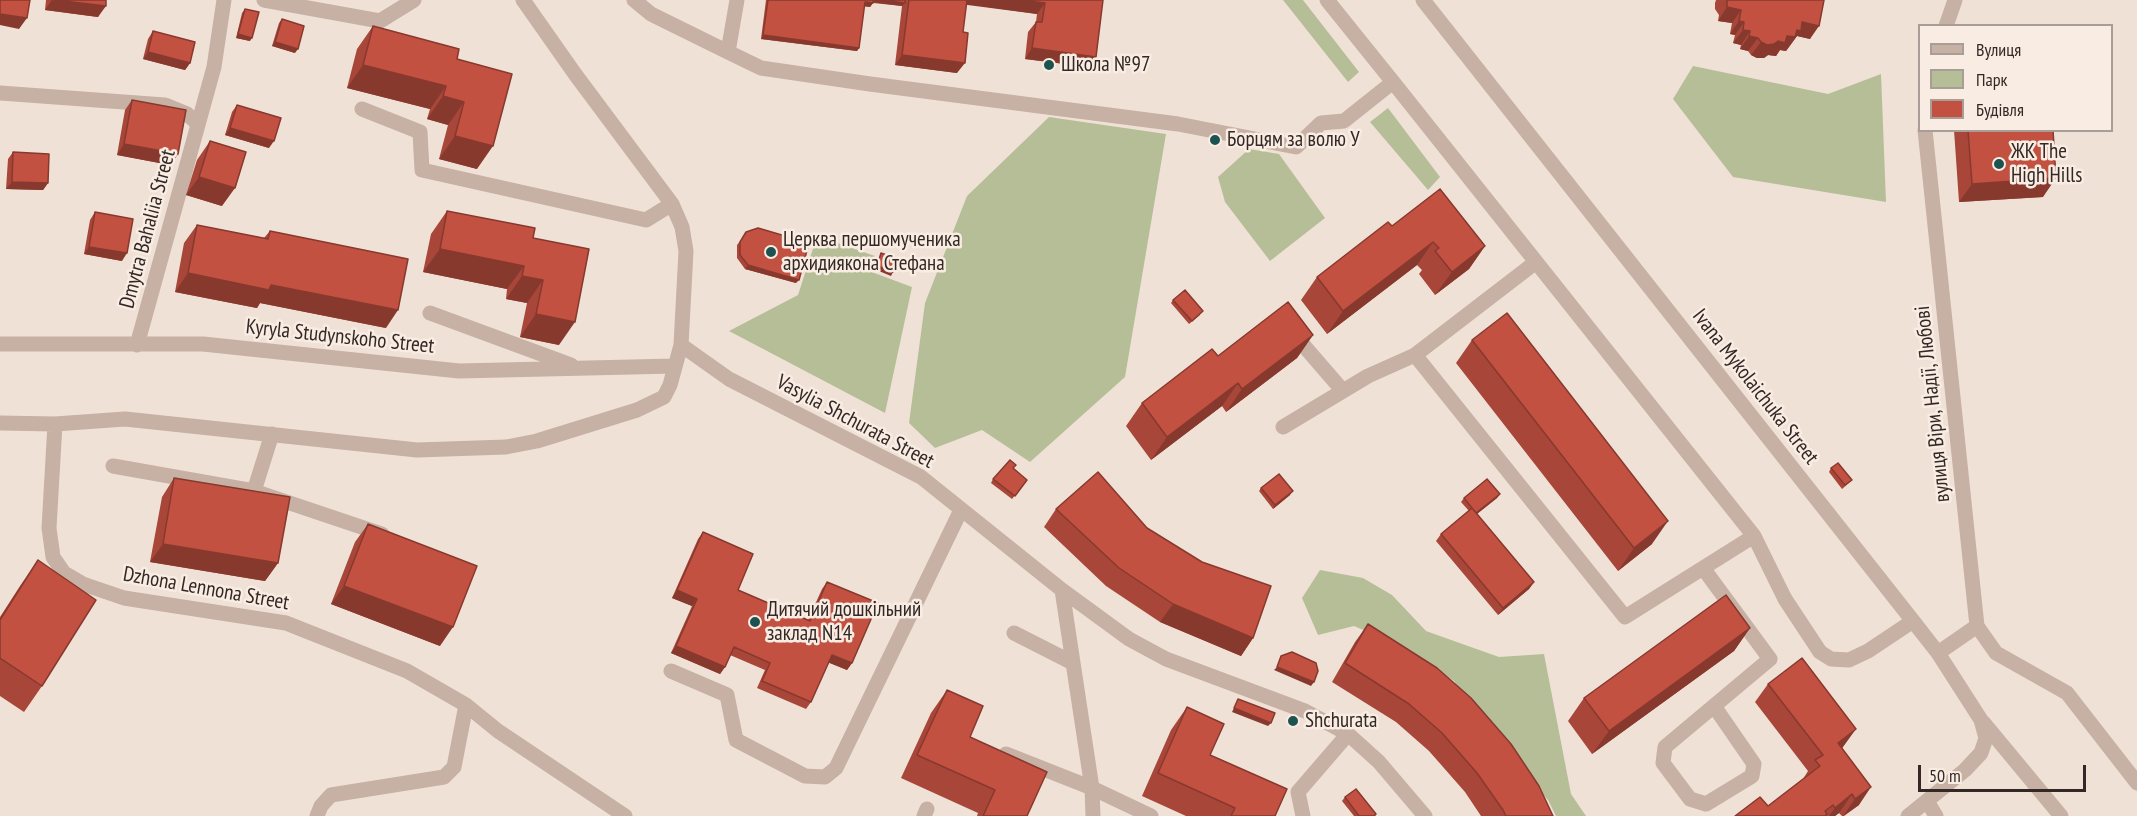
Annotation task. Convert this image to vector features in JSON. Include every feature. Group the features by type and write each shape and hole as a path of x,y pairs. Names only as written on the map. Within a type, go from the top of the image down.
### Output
{"street":[{"name":"Dmytra Bahaliia Street","path":"137,345 214,67 224,0"},
{"path":"264,0 380,21 414,0"},
{"path":"0,423 56,424 125,419 417,450 506,447 537,441 646,406 664,397 670,385 681,345 686,251 682,226 672,204 523,0"},
{"path":"634,0 651,14 760,68 1178,124 1296,147 1321,123 1344,121 1394,82"},
{"path":"728,52 737,0"},
{"path":"1327,0 1754,536 1785,599 1820,652 1831,659 1849,660 1868,651 1913,621"},
{"name":"Ivana Mykolaichuka Street","path":"1423,0 1913,621 1938,653 1982,720 2061,816"},
{"path":"1947,24 1955,0"},
{"path":"0,93 165,105 180,110 198,124"},
{"path":"362,109 420,132 422,170 646,220 672,204"},
{"name":"вулиця Віри, Надії, Любові","path":"1925,132 1977,626"},
{"path":"1283,427 1368,376 1415,355 1536,262"},
{"path":"430,313 579,368"},
{"path":"1291,331 1343,392"},
{"name":"Kyryla Studynskoho Street","path":"0,344 203,344 459,371 675,366"},
{"name":"Vasylia Shchurata Street","path":"681,345 729,380 921,477 1062,590 1129,639 1166,658 1305,711 1348,734 1379,762 1425,816"},
{"path":"1415,355 1624,617 1754,536"},
{"name":"Dzhona Lennona Street","path":"56,424 49,528 53,557 64,573 83,584 124,598 286,623 407,671 465,705 625,816"},
{"path":"254,491 272,434"},
{"path":"113,466 254,491 400,540"},
{"path":"671,671 727,695 736,740 805,776 825,777 836,768 961,510"},
{"path":"1703,568 1770,659 1665,747 1663,763 1690,799 1706,804 1752,776 1754,764 1714,706"},
{"path":"1062,590 1092,788 1093,816"},
{"path":"1938,653 1977,626 1996,653 2067,693 2137,783"},
{"path":"1014,633 1073,663"},
{"path":"317,816 331,795 444,777 454,767 465,705"},
{"path":"1908,816 1965,770 1981,753 1986,738 1982,720"},
{"path":"1303,816 1290,792 1348,734"},
{"path":"1006,754 1092,788 1151,816"},
{"path":"1927,801 1936,816"}],"green space":[{"path":"1283,0 1303,0 1359,72 1348,82"},
{"path":"1693,66 1828,94 1881,74 1886,202 1733,177 1673,99"},
{"path":"1388,108 1440,177 1428,190 1370,122"},
{"path":"1049,117 1166,134 1125,377 1030,462 982,430 935,448 909,423 925,303 967,196"},
{"path":"1249,149 1279,154 1325,218 1270,261 1225,202 1218,177"},
{"path":"817,236 875,256 869,271 912,287 885,413 729,331 798,295"},
{"path":"1320,570 1363,578 1392,595 1426,631 1499,657 1544,654 1571,794 1586,816 1556,816 1548,800 1492,736 1454,681 1410,650 1354,626 1318,635 1302,598"}],"building":[{"path":"0,0 30,0 27,18 0,14"},
{"path":"55,0 106,0 106,6"},
{"path":"768,0 873,0 873,3 865,2 859,48 763,35"},
{"path":"883,0 905,0 905,3"},
{"path":"909,0 967,0 963,32 968,33 965,63 902,55"},
{"path":"1020,0 1103,0 1096,57 1032,48 1036,22 1042,22 1045,3"},
{"path":"1727,0 1824,0 1819,26 1802,22 1801,31 1797,30 1795,37 1787,36 1785,43 1778,41 1767,45 1758,38 1749,36 1750,31 1743,30 1744,22 1739,21 1741,10 1727,7"},
{"path":"245,9 259,12 252,38 238,34"},
{"path":"282,19 304,26 298,49 275,42"},
{"path":"373,26 459,49 457,59 512,74 493,146 455,136 464,102 443,96 446,86 363,65"},
{"path":"153,31 195,42 190,63 148,52"},
{"path":"132,100 186,110 178,154 124,144"},
{"path":"237,105 281,118 274,141 230,128"},
{"path":"1968,132 2053,132 2056,178 1972,184"},
{"path":"210,141 246,152 235,188 199,177"},
{"path":"13,152 49,154 48,183 12,182"},
{"path":"1440,189 1485,246 1452,272 1435,251 1439,248 1433,242 1343,311 1317,277 1388,222 1392,226"},
{"path":"447,211 535,228 533,238 589,249 575,322 536,314 543,280 522,276 524,266 440,249"},
{"path":"95,212 133,219 127,253 89,247"},
{"path":"197,225 268,239 270,231 408,259 398,310 271,285 269,290 188,273"},
{"name":"Церква першомученика архидиякона Стефана","path":"758,228 809,243 799,280 748,265 740,255 740,242 746,232"},
{"path":"881,253 898,259 893,272 877,266"},
{"path":"1185,290 1203,311 1192,321 1173,300"},
{"path":"1288,302 1313,335 1242,389 1238,383 1167,437 1142,403 1212,349 1218,356"},
{"path":"1507,313 1668,521 1634,548 1472,340"},
{"path":"1010,460 1016,465 1013,468 1027,480 1015,496 993,479"},
{"path":"1838,463 1852,480 1845,485 1831,468"},
{"path":"1098,472 1147,528 1202,562 1271,586 1253,638 1173,604 1119,568 1056,509"},
{"path":"1279,474 1293,491 1275,505 1261,488"},
{"path":"174,478 290,497 278,563 163,544"},
{"path":"1487,479 1500,494 1476,513 1464,498"},
{"path":"1472,508 1534,582 1503,608 1441,534"},
{"path":"368,524 477,566 453,627 344,586"},
{"path":"703,532 753,554 738,590 810,621 827,582 878,603 852,663 832,655 811,702 762,681 770,663 734,647 725,667 676,646 697,599 677,590"},
{"path":"38,560 96,600 42,686 0,658 0,620"},
{"path":"1726,595 1750,628 1609,731 1584,698"},
{"path":"1368,624 1437,668 1471,698 1511,744 1539,786 1553,816 1506,816 1477,773 1442,733 1409,704 1345,663"},
{"path":"1292,652 1316,663 1318,671 1314,682 1277,667 1281,656"},
{"path":"1802,658 1856,729 1838,743 1871,787 1855,799 1852,794 1835,808 1833,805 1825,811 1827,814 1825,816 1735,816 1760,797 1768,806 1820,766 1815,760 1823,755 1768,684"},
{"path":"947,690 983,706 970,737 1047,772 1027,816 983,816 995,790 917,755"},
{"path":"1238,699 1275,713 1271,723 1234,708"},
{"path":"1187,707 1224,724 1210,755 1287,789 1275,816 1231,816 1235,808 1158,773"},
{"path":"1356,789 1376,814 1374,816 1359,816 1345,797"}],"place":[{"name":"Школа №97","path":"1049,65"},
{"name":"Борцям за волю У","path":"1215,140"},
{"name":"ЖК The High Hills","path":"1999,164"},
{"name":"Церква першомученика архидиякона Стефана","path":"771,252"},
{"name":"Дитячий дошкільний заклад N14","path":"755,622"},
{"name":"Shchurata","path":"1293,721"}]}
